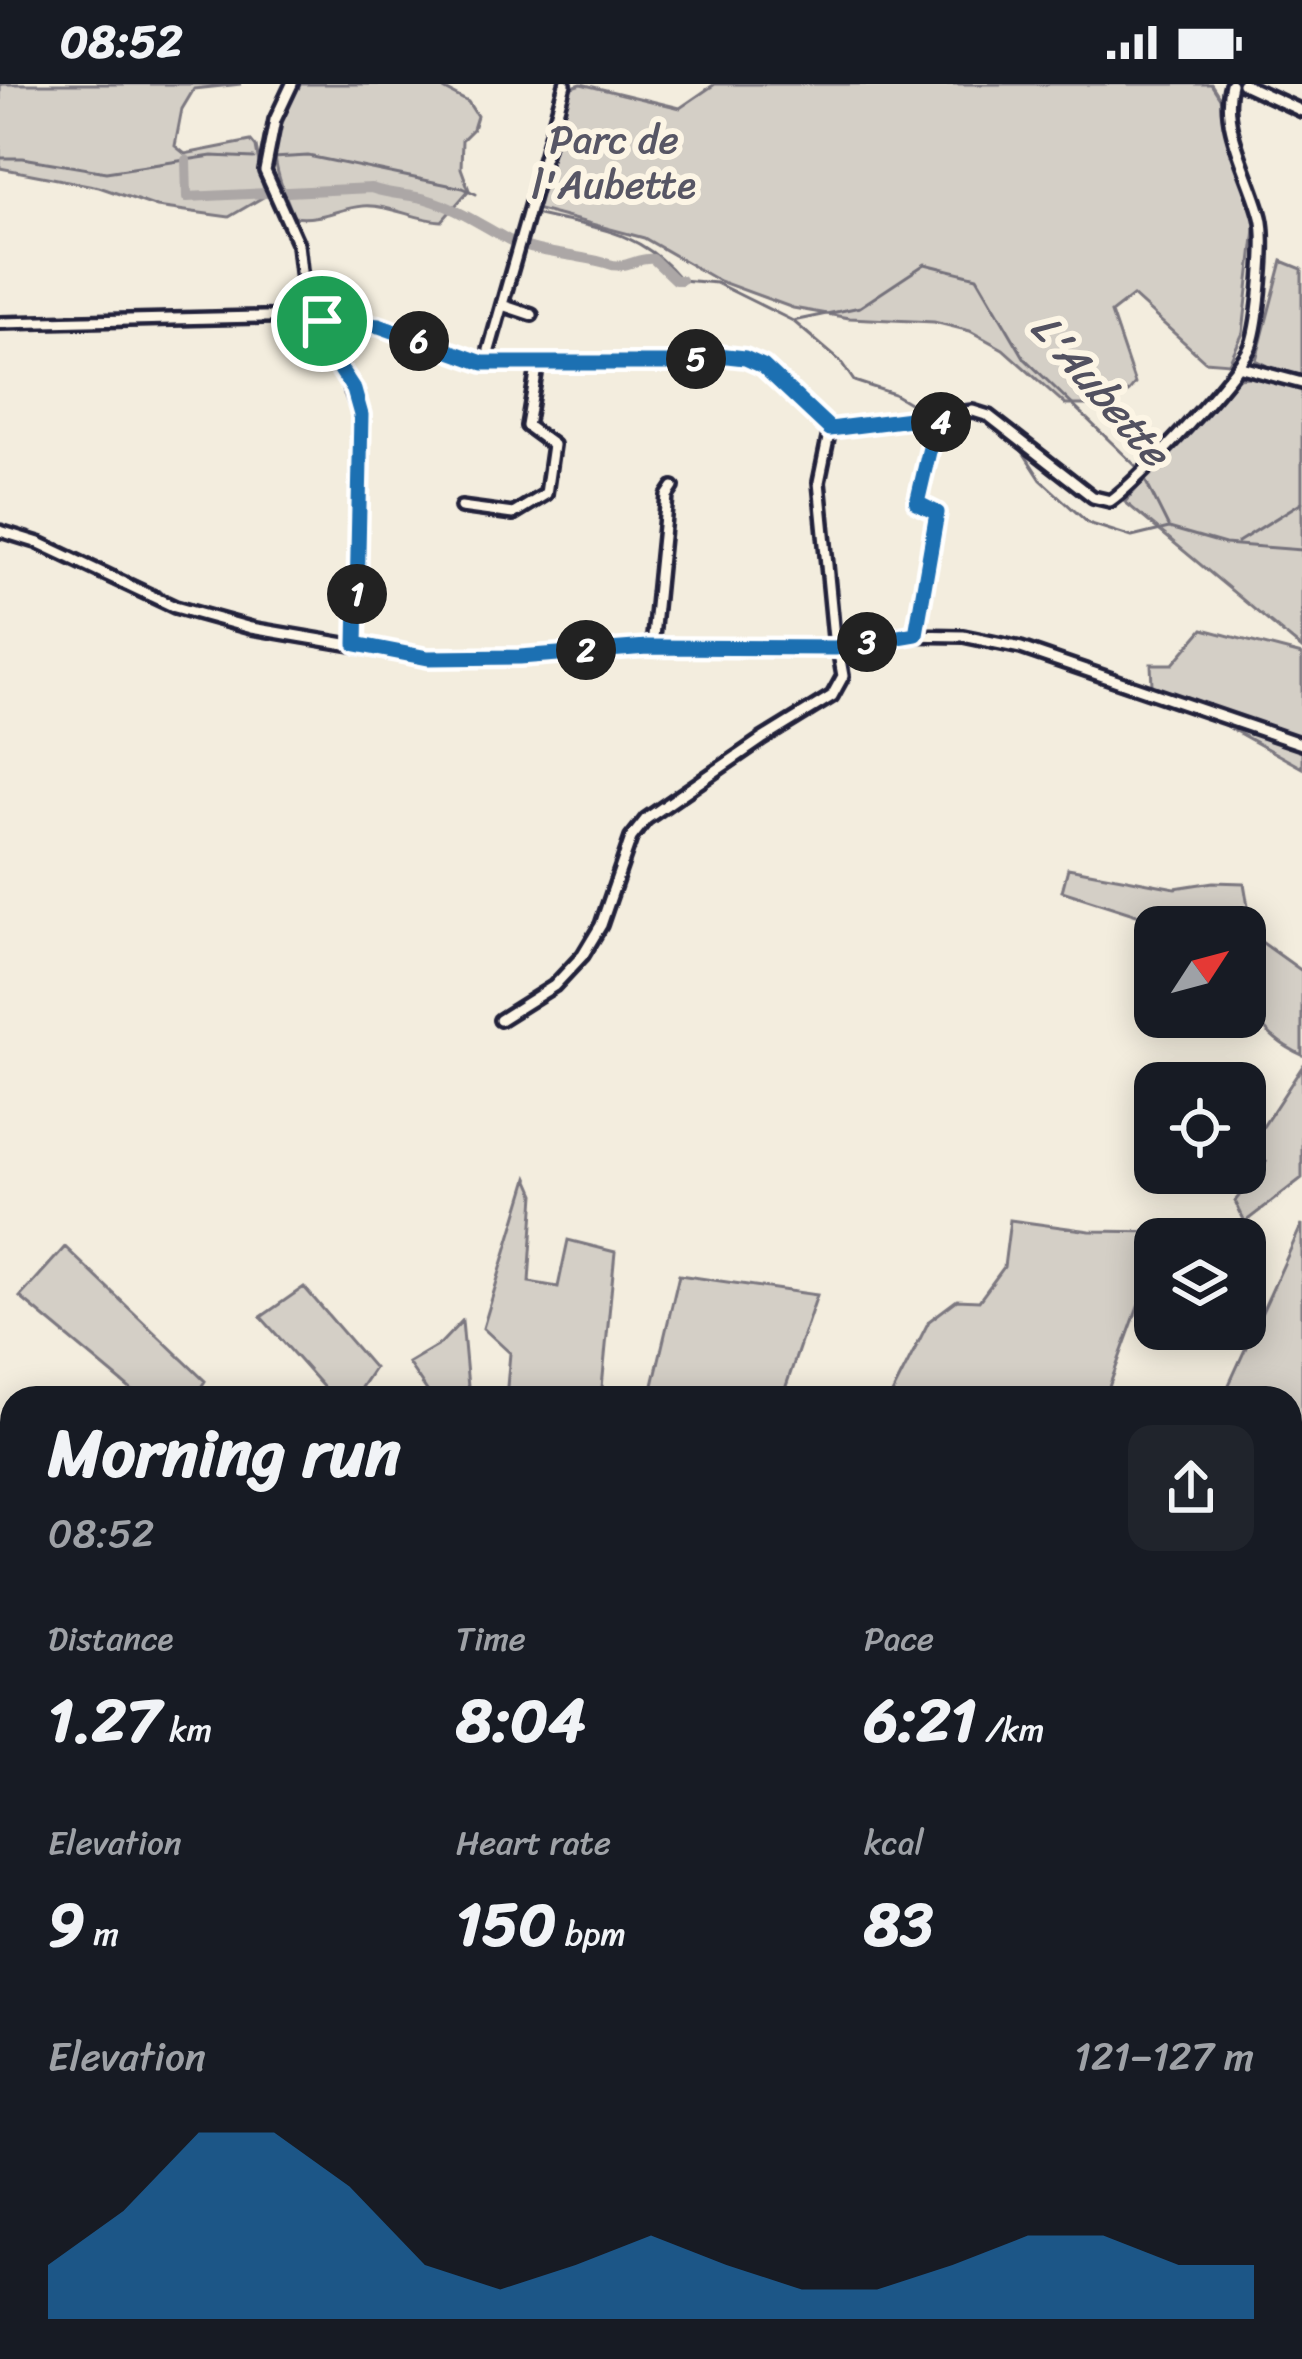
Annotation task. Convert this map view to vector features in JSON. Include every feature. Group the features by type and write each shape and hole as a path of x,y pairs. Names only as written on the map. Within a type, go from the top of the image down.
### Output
{"street":[{"path":"292,84 268,143 265,171 302,258 306,316"},
{"path":"490,361 489,350 565,84"},
{"path":"830,429 973,412 989,416 1093,497 1110,501 1127,489 1250,348 1264,231 1236,142 1229,108 1231,84"},
{"path":"1243,84 1302,111"},
{"path":"502,305 532,315"},
{"path":"0,323 306,316 379,326 470,360 668,363 718,355 745,358 763,366 830,429"},
{"path":"322,321 361,415 358,644"},
{"path":"460,507 513,514 546,494 553,445 527,426 538,362"},
{"path":"1238,366 1302,383"},
{"path":"916,634 937,513 917,503 942,415"},
{"path":"500,1020 554,986 583,955 601,925 631,838 646,819 832,696 843,676 819,482 830,429"},
{"path":"652,647 667,496 673,487"},
{"path":"0,531 38,542 175,607 251,628 428,658 652,647 836,648 916,634 963,636 1022,648 1302,743"}],"green space":[{"path":"0,84 241,84 194,89 182,109 175,146 185,154 251,141 265,196 229,217 157,207 99,187 0,168"},
{"path":"297,84 434,84 468,102 477,116 462,140 461,168 469,190 442,221 373,206 294,217 275,150 280,121"},
{"name":"Parc de l'Aubette","path":"581,84 680,108 715,84 1211,84 1220,98 1256,220 1243,333 1229,363 1205,361 1133,296 1111,313 1135,384 1113,401 1066,405 1003,349 970,331 934,322 849,318 793,308 719,281 644,238 535,209 569,88"},
{"path":"1282,261 1302,269 1302,382 1256,360"},
{"path":"1237,378 1302,389 1302,649 1125,502 1224,389"},
{"path":"1203,629 1302,655 1302,768 1152,685 1151,664 1173,664"},
{"path":"1068,868 1175,888 1244,883 1248,906 1134,906 1134,914 1062,891"},
{"path":"1266,945 1302,971 1302,1055 1267,1031"},
{"path":"1302,1067 1302,1178 1250,1218 1243,1218 1235,1201 1241,1194 1266,1194 1266,1122"},
{"path":"528,1178 535,1194 529,1282 558,1287 568,1240 615,1252 602,1386 507,1386 510,1353 483,1328"},
{"path":"1010,1220 1134,1232 1134,1318 1109,1386 896,1386 929,1321 957,1300 979,1301 1004,1267"},
{"path":"1302,1224 1302,1386 1228,1386 1245,1350 1266,1350 1266,1303"},
{"path":"65,1247 205,1381 202,1386 127,1386 20,1297"},
{"path":"679,1275 817,1295 786,1386 653,1386"},
{"path":"304,1287 374,1368 362,1386 322,1386 261,1317"},
{"path":"462,1321 468,1386 424,1386 408,1363 440,1344"}],"waterway":[{"name":"L'Aubette","path":"0,158 106,172 212,156 254,158"},
{"name":"L'Aubette","path":"273,158 308,156 476,194"},
{"path":"186,160 187,197 371,188 437,203 533,249 615,265 653,259 675,280 681,280"},
{"name":"L'Aubette","path":"534,214 632,240 681,280 716,283 793,321 841,362 854,381 894,394 926,413"},
{"name":"L'Aubette","path":"793,321 860,307 925,264 977,277 1025,359 1140,470 1168,526"},
{"name":"L'Aubette","path":"976,415 1021,449 1041,480 1088,523 1132,537 1169,528 1225,544 1302,550"},
{"name":"L'Aubette","path":"1238,542 1302,502"}],"route":[{"path":"322,321 379,326 483,363 745,358 763,366 830,429 942,415 917,503 937,513 916,634 835,648 647,647 520,657 428,658 356,644 361,415 322,321"}]}
